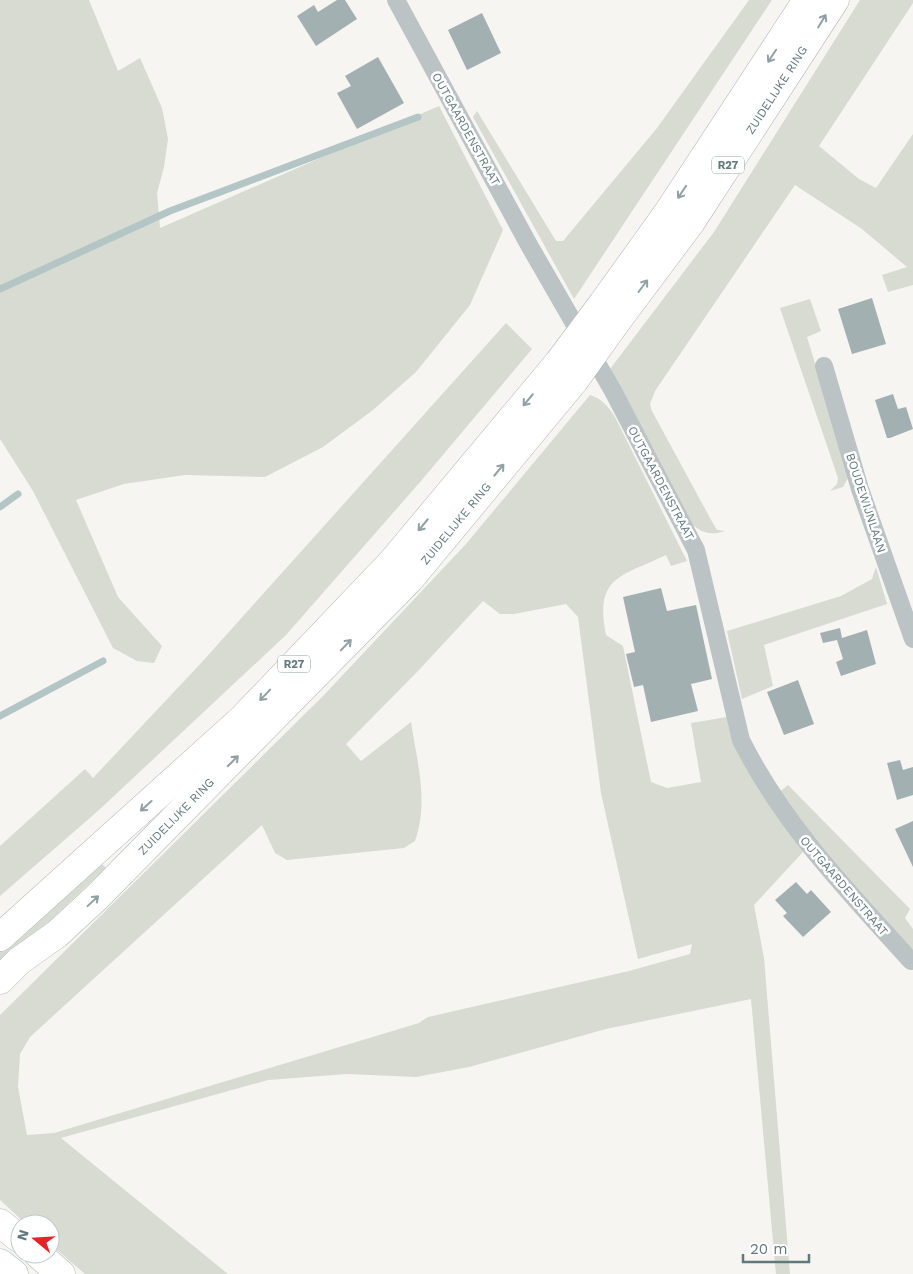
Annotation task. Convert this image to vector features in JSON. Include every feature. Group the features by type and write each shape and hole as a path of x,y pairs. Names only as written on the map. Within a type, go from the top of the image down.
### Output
{"highway":[{"name":"ZUIDELIJKE RING","path":"0,980 19,961 57,934 97,897 247,747 410,578 608,314 674,203 807,0"},
{"name":"ZUIDELIJKE RING","path":"608,314 691,222 834,0"},
{"name":"ZUIDELIJKE RING","path":"0,937 242,719 392,562 566,372"},
{"path":"0,999 28,971 57,934"},
{"path":"0,1264 14,1274"},
{"path":"50,1264 61,1274"}],"street":[{"name":"OUTGAARDENSTRAAT","path":"396,0 529,245 613,391 696,550 741,740 754,766 779,806 811,851 911,962"},
{"name":"BOUDEWIJNLAAN","path":"824,366 860,489 913,639"}],"shaded area":[{"path":"0,0 89,0 118,71 140,58 162,108 168,139 164,167 157,193 160,228 439,106 503,230 470,305 416,372 373,410 323,447 265,477 185,475 124,484 76,500 118,597 162,646 154,663 137,661 113,648 33,491 0,439"},
{"path":"749,0 772,0 574,299 473,117 477,111 556,241 563,241 657,128"},
{"path":"860,0 913,0 913,3 819,146 859,179 876,188 913,134 913,285 888,292 882,275 907,267 862,229 795,185 655,391 650,404 652,411 717,530 725,531 707,533 693,525 685,515 610,369 714,232"},
{"path":"810,299 821,331 807,337 849,476 843,487 830,491 837,484 838,478 780,308"},
{"path":"506,323 532,349 421,481 286,635 99,810 0,896 0,846 85,769 93,778 202,662"},
{"path":"590,395 604,403 615,417 687,561 671,566 666,555 636,568 615,581 608,590 604,601 603,616 606,635 623,646 651,782 667,788 701,782 691,723 727,717 757,784 803,852 754,905 764,958 790,1274 776,1274 751,999 606,1029 469,1067 416,1077 347,1074 268,1080 61,1138 228,1274 85,1274 60,1253 60,1214 15,1214 0,1200 0,1015 323,696 466,544","holes":["483,601 500,614 514,614 566,604 578,617 601,793 638,959 692,944 690,954 629,971 428,1017 419,1023 54,1133 27,1135 18,1087 20,1054 30,1037 262,825 275,853 287,860 404,848 415,841 421,812 421,782 411,722 361,761 346,744"]},
{"path":"876,567 887,604 764,645 773,686 742,699 727,631 841,596 872,579"},
{"path":"788,785 910,909 905,918 913,929 913,950 892,929 777,794"},
{"path":"102,864 106,868 0,967 0,949"}],"building":[{"path":"337,0 345,0 357,19 316,46 297,16 314,5 318,12"},
{"path":"482,13 501,53 467,70 448,30"},
{"path":"378,57 404,103 357,129 337,93 351,86 345,76"},
{"path":"872,298 886,344 852,354 838,309"},
{"path":"893,394 898,409 906,407 913,429 887,438 875,400"},
{"path":"661,588 667,611 696,605 712,679 691,684 698,711 651,722 643,685 634,687 626,654 635,652 623,597"},
{"path":"840,628 842,638 867,630 876,664 841,676 836,662 843,659 837,640 823,643 820,633"},
{"path":"798,680 814,724 784,735 767,692"},
{"path":"900,760 903,770 913,767 913,795 897,800 887,763"},
{"path":"913,821 913,867 895,829"},
{"path":"796,882 807,894 811,890 831,912 803,937 783,916 787,913 775,900"}],"waterway":[{"path":"0,289 170,211 418,117"},
{"path":"0,507 18,494"},
{"path":"0,716 103,661"}]}
